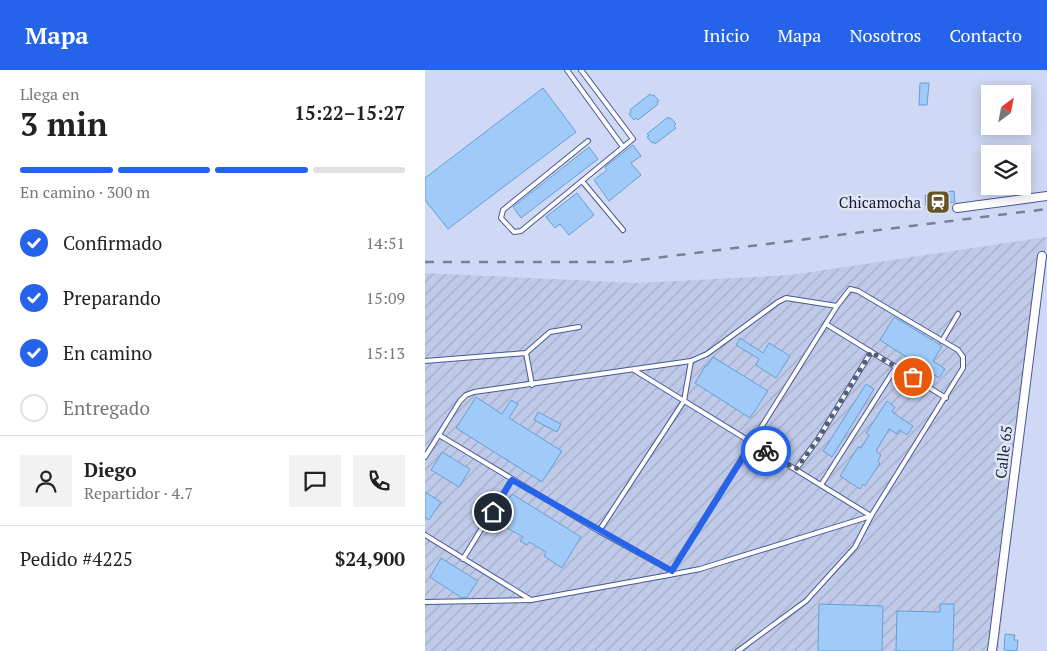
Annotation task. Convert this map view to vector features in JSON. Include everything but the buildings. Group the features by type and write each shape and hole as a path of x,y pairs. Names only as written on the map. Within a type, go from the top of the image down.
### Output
{"street":[{"path":"957,208 1047,196"},
{"name":"Calle 65","path":"992,651 1042,256"}],"lane":[{"path":"567,70 623,147"},
{"path":"581,70 633,139 521,231 514,232 501,218 503,210 589,140"},
{"path":"582,181 623,230"},
{"path":"669,575 837,306 850,289 858,290 958,350 963,357 963,368 871,516 855,547 806,601 738,651"},
{"path":"425,457 460,401 474,392 691,361 707,354 777,302 786,298 837,306"},
{"path":"942,341 957,314"},
{"path":"826,324 946,398"},
{"path":"425,361 526,353 550,332 579,327"},
{"path":"796,469 818,439 871,352"},
{"path":"526,353 532,385"},
{"path":"599,531 684,401 691,361"},
{"path":"821,485 896,367"},
{"path":"634,370 871,516"},
{"path":"439,435 599,531 672,571"},
{"path":"463,559 512,480"},
{"path":"425,602 531,600 669,575 699,569 871,516"},
{"path":"425,535 531,600"}],"shaded area":[{"path":"1047,237 998,651 425,651 425,273 637,283 791,275"}],"railway":[{"path":"425,262 623,262 1047,209"}],"way so far":[{"path":"766,451 796,469 818,439 871,352 913,377"}],"place":[{"name":"Chicamocha","path":"938,202"}],"route":[{"path":"493,512 512,480 672,571 752,443 766,451"}]}
